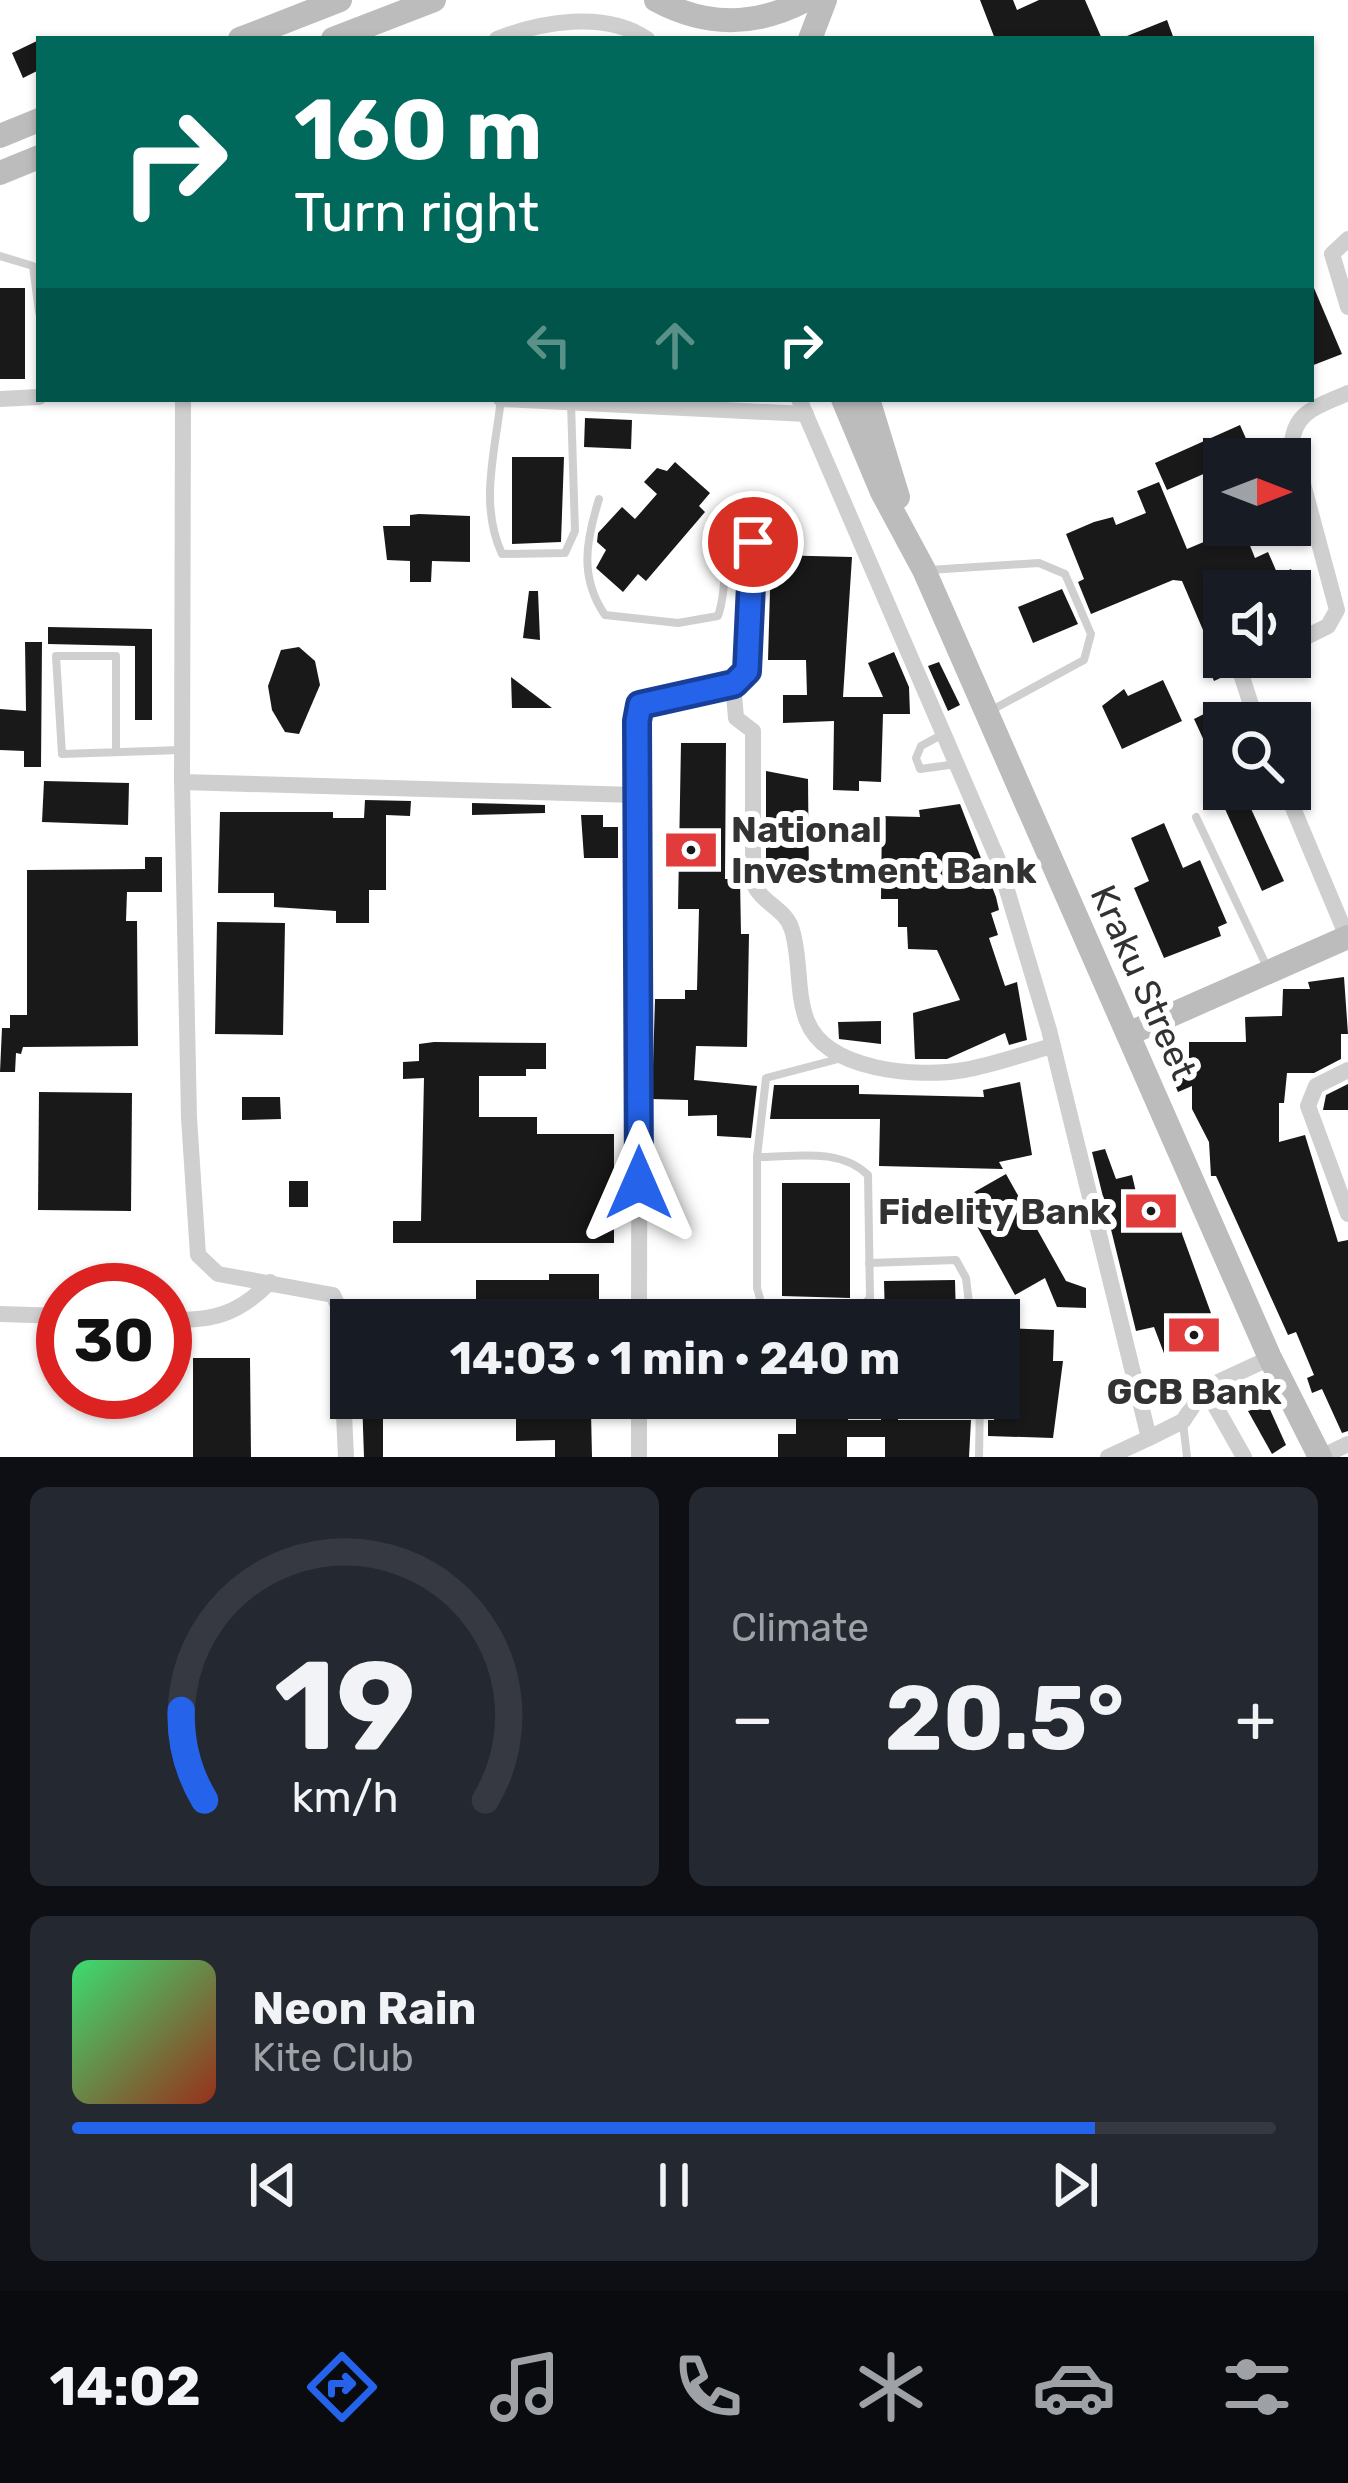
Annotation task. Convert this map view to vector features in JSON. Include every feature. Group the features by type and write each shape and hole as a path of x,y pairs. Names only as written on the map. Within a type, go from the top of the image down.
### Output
{"main road":[{"path":"248,36 340,0"},
{"path":"341,36 434,0"},
{"path":"656,0 710,36"},
{"path":"686,16 727,23 771,16 806,0"},
{"path":"811,36 825,0"},
{"path":"0,136 36,120"},
{"path":"0,173 36,158"},
{"name":"Kraku Street","path":"844,402 882,492 924,570 983,714 1270,1358 1320,1457"},
{"name":"Kraku Street","path":"869,402 907,534"},
{"path":"1128,1034 1348,937"}],"street":[{"path":"504,36 537,23 612,27 638,36"},
{"path":"1348,239 1332,254 1348,307"},
{"path":"1311,634 1328,626 1337,610 1292,443 1293,426 1300,415 1348,393"},
{"path":"0,399 36,397"},
{"path":"183,402 182,782 189,1118 198,1255 206,1268 218,1274 333,1295 339,1308 346,1457"},
{"path":"571,402 803,407 998,860 1052,1046 1149,1438"},
{"path":"639,1299 640,823 635,795 640,705 734,684 736,718 753,730 753,882 758,896 786,916 793,931 806,1019 820,1044 844,1058 919,1072 962,1071 1052,1046"},
{"path":"182,782 635,795"},
{"path":"1294,810 1348,937"},
{"path":"1348,1070 1316,1086 1309,1106 1348,1214"},
{"path":"192,1321 233,1313 270,1282"},
{"path":"0,1314 36,1315"},
{"path":"1108,1457 1183,1421 1204,1388 1270,1358"},
{"path":"1204,1388 1244,1457"},
{"path":"639,1419 639,1457"},
{"path":"1320,1457 1348,1444"}],"lane":[{"path":"0,256 33,266 36,288"},
{"path":"501,402 488,502 490,529 502,554 565,553 575,531 571,402"},
{"path":"599,499 586,552 589,591 605,615 678,623 718,616 728,590 728,515 738,498"},
{"path":"734,684 747,671 753,542"},
{"path":"924,570 1054,566 1065,574 1091,634 1084,660 983,714"},
{"path":"116,752 116,656 56,656 62,754 182,750"},
{"path":"945,733 921,746 916,758 920,769 958,763"},
{"path":"1196,817 1269,972"},
{"path":"757,1157 834,1156 855,1162 868,1175 870,1298 862,1306 772,1308 761,1302 757,1157 766,1078 844,1058"},
{"path":"869,1263 956,1260 966,1278 968,1299"},
{"path":"979,1457 980,1419"},
{"path":"1183,1421 1187,1457"}],"building":[{"path":"980,0 1013,0 1017,10 1039,0 1085,0 1101,36 994,36"},
{"path":"1167,20 1173,36 1127,36"},
{"path":"36,41 36,72 23,78 12,53"},
{"path":"0,288 25,288 25,379 0,379"},
{"path":"1314,288 1342,354 1314,365"},
{"path":"585,418 632,420 631,449 584,447"},
{"path":"1240,425 1246,438 1211,438"},
{"path":"1203,442 1203,474 1167,490 1155,463"},
{"path":"512,457 564,457 561,542 512,544"},
{"path":"675,462 710,493 699,506 705,512 646,581 638,574 623,592 596,568 606,550 597,542 598,533 622,507 635,519 657,494 644,482 657,468 667,471"},
{"path":"1159,482 1187,549 1203,542 1203,546 1250,546 1255,558 1268,552 1276,570 1203,570 1203,630 1182,581 1173,580 1091,614 1078,582 1084,579 1066,534 1113,517 1116,525 1146,513 1137,491"},
{"path":"410,515 470,516 470,562 432,561 431,582 410,582 410,561 387,560 383,526 410,526"},
{"path":"771,555 852,557 843,697 883,697 868,663 894,652 909,687 910,714 883,714 881,782 859,781 859,791 833,790 834,721 783,723 783,695 807,695 806,660 768,660"},
{"path":"1062,589 1078,624 1033,643 1018,607"},
{"path":"529,591 538,591 540,640 523,638"},
{"path":"48,627 152,629 152,720 135,720 135,646 48,644"},
{"path":"25,642 42,642 41,767 24,767 24,751 0,750 0,709 26,711"},
{"path":"299,647 315,661 320,685 299,734 285,732 272,710 268,686 281,650"},
{"path":"939,662 960,705 948,711 928,666"},
{"path":"511,677 552,708 512,708"},
{"path":"1163,680 1182,721 1122,749 1102,706 1124,689 1128,696"},
{"path":"1203,714 1203,738 1194,719"},
{"path":"681,743 726,743 725,879 740,879 741,934 749,934 747,1047 696,1046 694,1080 757,1086 751,1138 717,1136 717,1115 688,1116 688,1100 652,1099 655,999 685,999 685,990 697,990 699,909 678,909"},
{"path":"766,771 808,779 809,884 769,884 766,879"},
{"path":"44,781 129,783 128,825 42,822"},
{"path":"365,800 411,801 410,816 386,815 386,890 369,890 369,923 336,923 336,911 274,907 274,893 218,893 220,812 333,812 333,818 364,818"},
{"path":"472,803 545,805 545,813 472,815"},
{"path":"960,804 996,897 999,910 991,913 998,935 989,938 1005,986 1017,982 1027,1040 1009,1045 1005,1033 947,1059 915,1059 913,1013 960,1000 937,950 908,949 907,927 898,927 898,899 881,899 882,816 920,817 919,810"},
{"path":"1225,810 1252,810 1284,881 1262,891"},
{"path":"581,815 603,815 603,827 618,827 618,858 584,858"},
{"path":"1164,823 1183,868 1200,860 1227,923 1218,927 1221,936 1164,958 1134,888 1149,881 1131,838"},
{"path":"145,857 162,857 162,892 127,892 126,921 137,921 138,1046 23,1047 21,1054 16,1053 15,1072 0,1072 2,1028 10,1028 10,1015 27,1015 27,870 145,869"},
{"path":"217,922 285,923 283,1035 215,1034"},
{"path":"1344,977 1348,1034 1341,1034 1341,1059 1314,1073 1287,1073 1284,1103 1279,1103 1279,1142 1305,1135 1338,1242 1348,1240 1348,1431 1342,1433 1322,1389 1312,1393 1307,1378 1314,1375 1296,1332 1288,1335 1216,1176 1211,1176 1209,1142 1192,1109 1192,1086 1178,1092 1173,1080 1174,1061 1189,1061 1189,1042 1246,1042 1245,1017 1282,1016 1283,989 1310,989 1308,982"},
{"path":"881,1021 881,1044 839,1039 838,1022"},
{"path":"546,1043 546,1069 526,1069 526,1076 479,1076 479,1117 537,1117 537,1134 614,1134 614,1243 393,1243 393,1221 421,1221 424,1078 403,1079 403,1062 419,1061 419,1044"},
{"path":"1020,1082 1032,1155 999,1162 1003,1169 879,1166 880,1119 770,1119 774,1085 859,1085 859,1094 984,1097 983,1090"},
{"path":"1348,1084 1348,1110 1323,1110 1326,1095"},
{"path":"39,1092 132,1093 131,1211 38,1210"},
{"path":"242,1097 280,1097 281,1119 242,1120"},
{"path":"1105,1149 1116,1179 1132,1175 1138,1201 1166,1190 1219,1335 1165,1356 1154,1327 1136,1331 1092,1152"},
{"path":"1006,1174 1066,1281 1086,1288 1086,1308 1057,1307 1045,1278 1015,1295 962,1199"},
{"path":"289,1181 308,1181 308,1207 289,1207"},
{"path":"782,1183 850,1183 850,1298 782,1296"},
{"path":"549,1274 599,1274 599,1299 476,1299 476,1280 549,1280"},
{"path":"955,1280 955,1299 884,1299 884,1281"},
{"path":"1020,1329 1054,1330 1053,1361 1063,1361 1053,1438 988,1436 988,1420 1020,1419"},
{"path":"193,1358 250,1358 251,1457 193,1457"},
{"path":"1268,1405 1286,1445 1272,1454 1248,1411"},
{"path":"363,1419 383,1419 383,1457 364,1457"},
{"path":"516,1419 591,1419 592,1457 555,1457 555,1440 516,1441"},
{"path":"796,1419 971,1420 969,1457 885,1457 885,1437 847,1437 847,1457 778,1457 778,1434 796,1434"}],"place":[{"name":"National Investment Bank","path":"691,850"},
{"name":"Fidelity Bank","path":"1151,1211"},
{"name":"GCB Bank","path":"1194,1335"}],"route":[{"path":"639,1183 637,721 640,705 734,684 747,671 753,542"}]}
